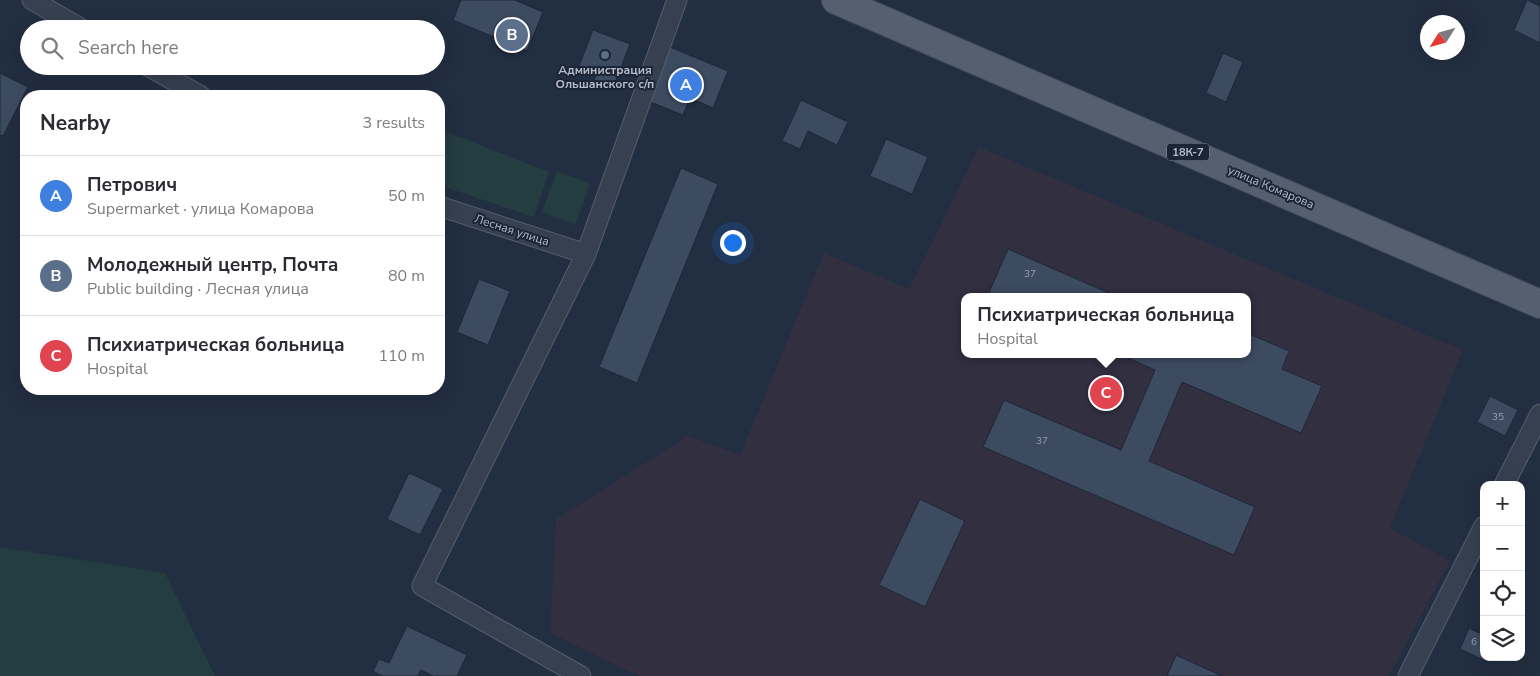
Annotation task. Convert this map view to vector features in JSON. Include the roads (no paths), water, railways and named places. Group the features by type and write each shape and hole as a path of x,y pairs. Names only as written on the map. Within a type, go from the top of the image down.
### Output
{"main road":[{"name":"улица Комарова","path":"836,0 1540,304"}],"street":[{"path":"32,0 66,20"},
{"path":"581,676 422,586 586,254 677,0"},
{"path":"164,75 190,90"},
{"name":"Лесная улица","path":"445,208 586,254"},
{"path":"1506,481 1540,414"},
{"path":"1408,676 1480,534"}],"place":[{"name":"Молодежный центр, Почта","path":"512,35"},
{"name":"Администрация Ольшанского с/п","path":"605,55"},
{"name":"Петрович","path":"686,85"},
{"name":"Психиатрическая больница","path":"1106,393"}]}
